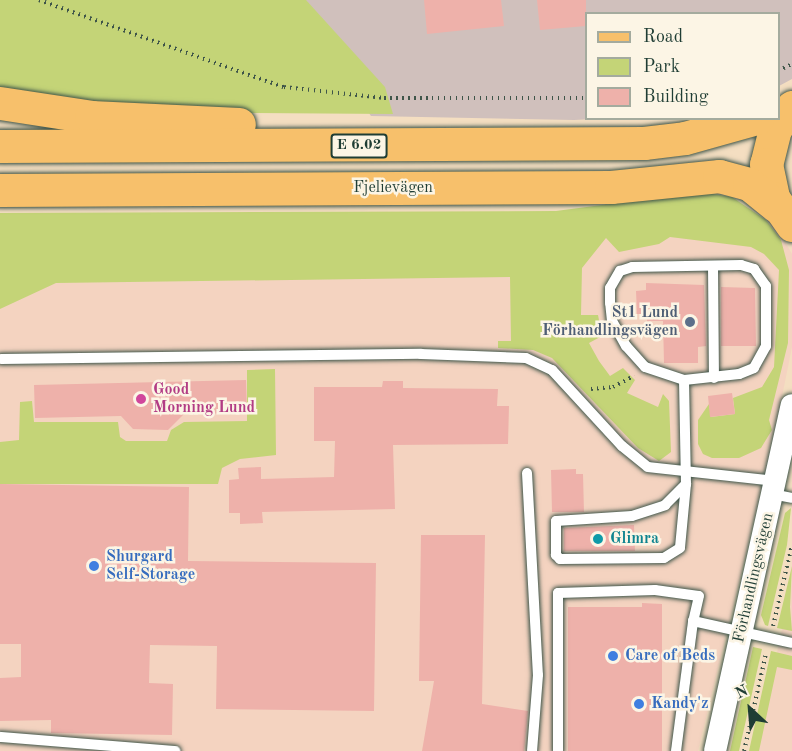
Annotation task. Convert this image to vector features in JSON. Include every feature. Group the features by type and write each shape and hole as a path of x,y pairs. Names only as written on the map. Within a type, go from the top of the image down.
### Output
{"main road":[{"path":"0,103 91,117 414,128 513,145"},
{"name":"Fjelievägen","path":"788,221 767,181 767,155 775,129 792,106"},
{"name":"E 6.02","path":"0,146 644,143 685,138 750,120"},
{"name":"Fjelievägen","path":"0,190 611,187 719,176 749,184 788,221"}],"street":[{"name":"Förhandlingsvägen","path":"715,751 741,632 780,491 792,405"}],"lane":[{"path":"713,266 714,378"},
{"path":"713,266 754,269 764,281 766,296 762,357 747,371 714,378 684,380 645,368 626,346 612,321 613,279 632,267 713,266"},
{"path":"2,359 513,357 545,365 636,459 648,467 686,478 780,491"},
{"path":"684,380 686,478 680,548 674,554 629,559 560,559 556,555 556,520 632,516 665,505 686,478"},
{"path":"527,473 538,675 532,751"},
{"path":"558,751 558,593 655,590 699,596 693,621 676,751"},
{"path":"693,621 792,643"},
{"path":"0,737 175,751"}],"path":[{"path":"39,0 284,87 384,98 585,98"},
{"path":"577,396 591,389 613,387 645,368"}],"shaded area":[{"path":"288,0 792,0 792,79 780,85 780,12 585,12 585,119 371,116"},
{"path":"701,207 773,221 792,254 792,347 772,446 698,751 0,751 0,263"},
{"path":"792,582 792,751 756,751"}],"green space":[{"path":"0,0 306,0 385,87 393,114 143,112 0,89"},
{"path":"701,192 732,197 766,220 781,240 789,270 788,343 769,420 772,430 761,448 739,458 712,458 703,454 698,444 698,420 709,404 711,417 735,414 733,398 762,387 774,367 779,270 764,254 751,247 670,237 659,244 619,252 606,238 582,268 581,315 598,315 602,336 589,343 599,361 610,376 623,368 635,380 627,393 658,407 663,394 669,401 671,452 659,461 638,448 552,358 533,350 498,348 498,341 511,341 510,277 56,283 0,309 0,213 556,211"},
{"path":"275,369 276,455 240,459 222,468 218,484 0,484 0,442 19,440 20,402 32,401 34,422 118,422 120,437 126,441 167,441 171,430 184,422 247,421 247,370"},
{"path":"791,508 787,545 768,626 765,625 761,615 785,513"},
{"path":"792,566 790,607 792,631 777,628"},
{"path":"753,647 762,649 739,751 730,751"},
{"path":"771,651 792,656 792,670 777,667 759,751 749,751"}],"building":[{"path":"424,0 501,0 504,26 427,34"},
{"path":"537,0 586,0 585,26 540,30"},
{"path":"646,283 704,285 706,346 698,347 698,363 664,363 663,321 647,321 647,314 637,314 636,291 646,290"},
{"path":"721,287 755,288 756,346 721,346"},
{"name":"Good Morning Lund","path":"246,380 247,413 184,414 168,430 133,429 121,416 35,418 34,385"},
{"path":"383,381 403,381 403,388 498,389 497,406 509,406 508,444 393,445 395,509 262,512 263,523 240,524 240,513 229,513 229,480 239,479 238,468 261,467 261,479 334,477 335,441 314,441 314,387 382,387"},
{"path":"732,393 735,414 710,417 708,396"},
{"path":"576,469 576,474 583,474 584,512 552,512 551,470"},
{"name":"Shurgard Self-Storage","path":"0,484 189,487 188,561 376,563 374,711 216,709 217,646 150,645 149,683 173,684 172,735 51,733 51,720 0,721 0,678 21,677 21,644 0,644"},
{"name":"Glimra","path":"634,525 635,551 564,551 564,528"},
{"path":"421,535 485,535 482,704 528,711 524,751 422,751 434,681 419,681"},
{"path":"642,603 662,604 662,751 568,751 568,607 642,607"}],"place":[{"name":"St1 Lund Förhandlingsvägen","path":"690,322"},
{"name":"Good Morning Lund","path":"141,399"},
{"name":"Glimra","path":"598,539"},
{"name":"Shurgard Self-Storage","path":"94,566"},
{"name":"Care of Beds","path":"613,656"},
{"name":"Kandy'z","path":"639,704"}]}
